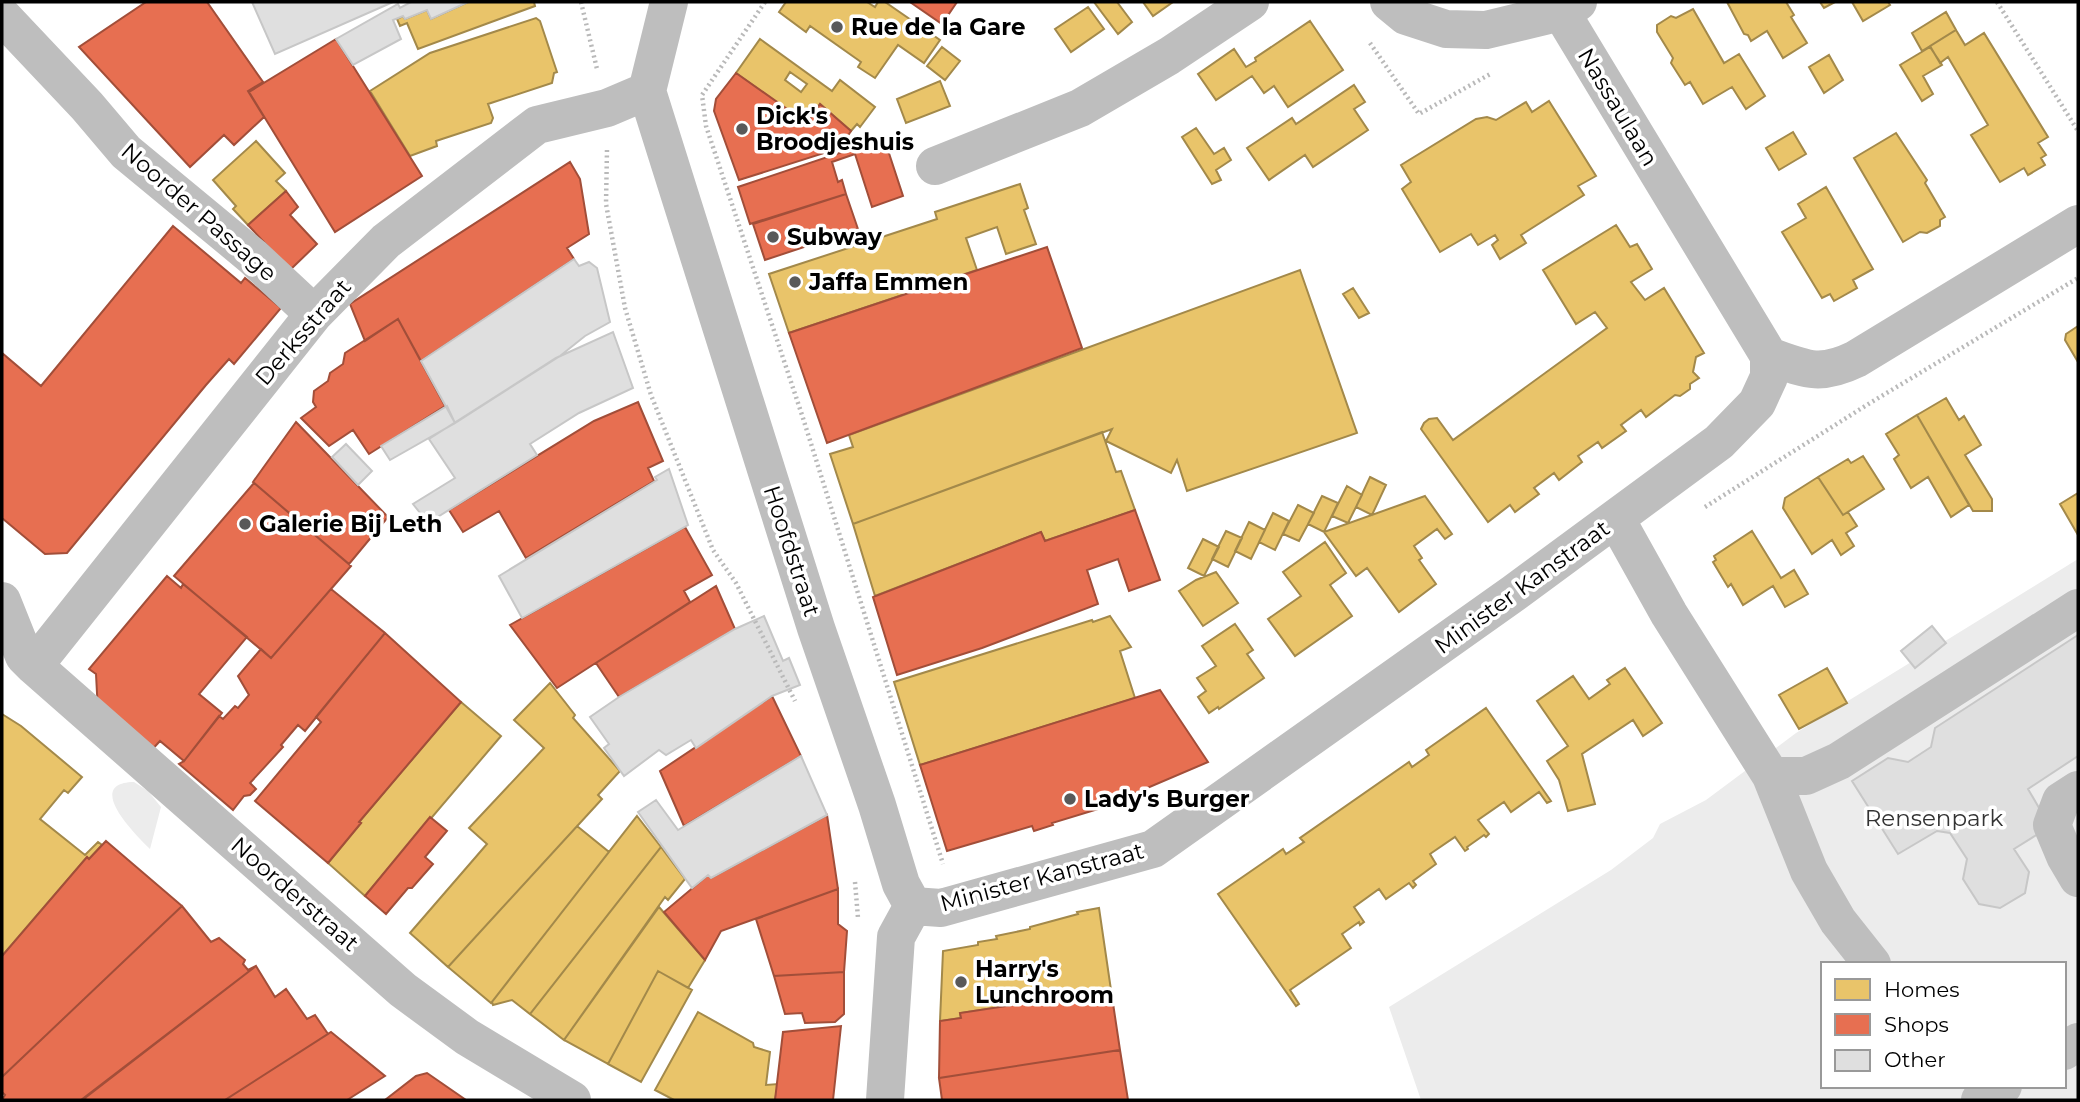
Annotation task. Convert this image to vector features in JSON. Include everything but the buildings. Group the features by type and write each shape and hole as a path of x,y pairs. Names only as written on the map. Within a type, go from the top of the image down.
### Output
{"street":[{"path":"647,92 669,2"},
{"path":"934,166 1080,108 1169,56 1250,2"},
{"name":"Nassaulaan","path":"1389,2 1406,16 1446,29 1486,30 1569,7 1769,356"},
{"name":"Noorder Passage","path":"2,16 87,106 126,152 253,257 314,314"},
{"name":"Derksstraat","path":"20,663 314,314 386,241 537,125 607,107 647,92"},
{"name":"Hoofdstraat","path":"647,92 816,628 877,805 901,884 912,906"},
{"path":"1769,356 1805,369 1836,369 2078,224"},
{"name":"Minister Kanstraat","path":"912,906 942,908 1153,849 1616,519 1719,442 1757,403 1769,377 1769,356"},
{"path":"1616,519 1669,614 1771,776 1809,871 1838,921 1870,962"},
{"path":"2,601 20,663"},
{"path":"1771,776 1806,776 1839,761 2078,608"},
{"name":"Noorderstraat","path":"20,663 403,990 467,1037 572,1100"},
{"path":"2078,790 2061,801 2052,825 2078,878"},
{"path":"885,1100 896,937 912,906"},
{"path":"1980,1100 2000,1088"}],"path":[{"path":"581,2 607,107 606,204 625,308 651,395 713,550 736,583 795,702"},
{"path":"765,2 702,95 706,127 797,402 955,904"},
{"path":"1997,2 2078,131"},
{"path":"1365,35 1419,114 1503,66"},
{"path":"1704,508 2078,278"},
{"path":"854,874 858,922"}],"green space":[{"name":"Rensenpark","path":"2078,559 2078,1100 1421,1100 1389,1007 1611,870 1653,838 1660,824 1706,800 1796,733"},
{"path":"134,782 148,791 161,807 150,849 125,822 113,800 113,791 119,785"}],"place":[{"name":"Rue de la Gare","path":"837,27"},
{"name":"Dick's Broodjeshuis","path":"742,129"},
{"name":"Subway","path":"773,237"},
{"name":"Jaffa Emmen","path":"795,282"},
{"name":"Galerie Bij Leth","path":"245,524"},
{"name":"Lady's Burger","path":"1070,799"},
{"name":"Harry's Lunchroom","path":"961,982"}]}
